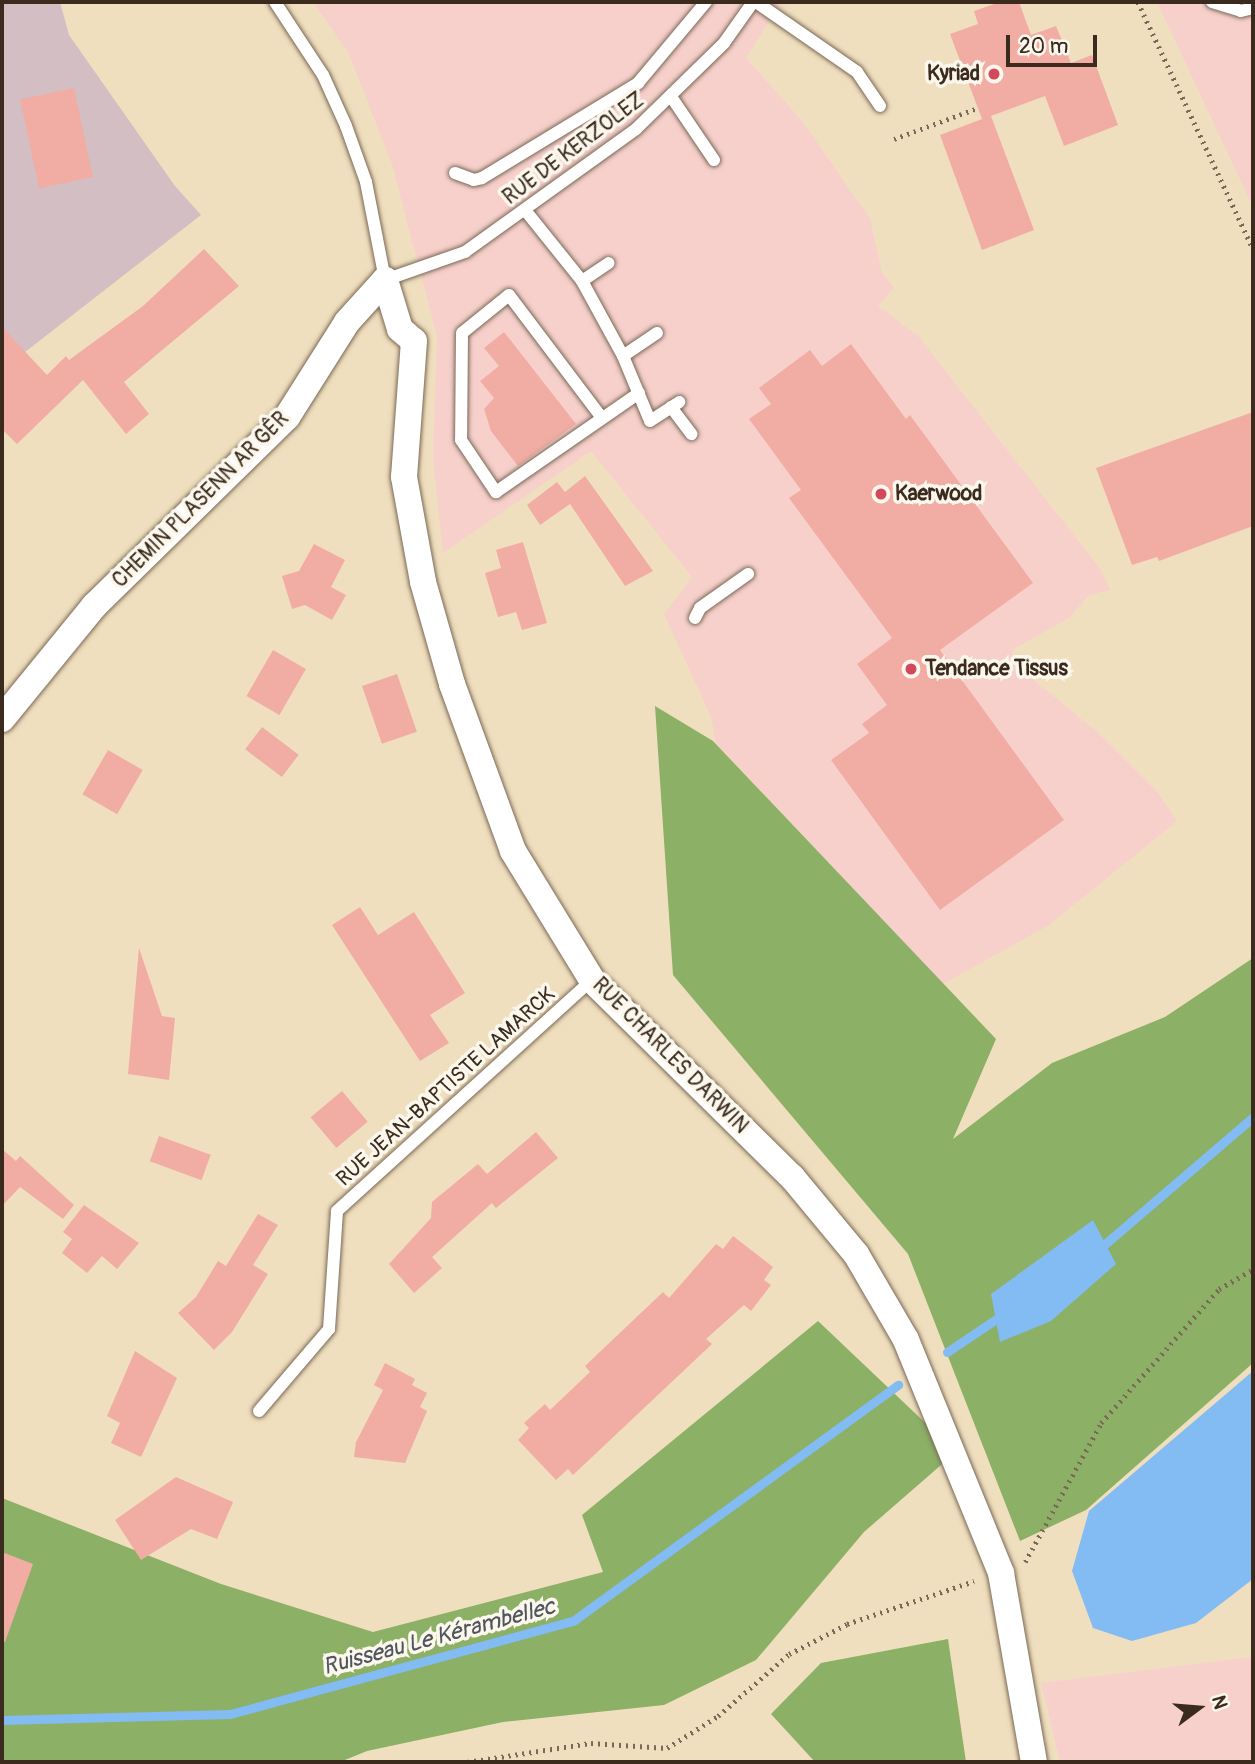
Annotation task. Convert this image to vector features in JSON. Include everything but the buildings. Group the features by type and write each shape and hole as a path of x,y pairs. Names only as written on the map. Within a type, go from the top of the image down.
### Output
{"street":[{"name":"CHEMIN PLASENN AR GÊR","path":"2,719 94,606 287,417 347,322 385,280"},
{"name":"RUE CHARLES DARWIN","path":"385,280 400,329 414,341 404,477 423,582 452,684 513,851 592,980 792,1177 856,1254 906,1340 1001,1573 1034,1762"}],"lane":[{"path":"275,2 323,75 346,126 366,182 385,280"},
{"path":"455,173 474,180 482,178 638,83 706,2"},
{"path":"754,2 857,72 880,106"},
{"name":"RUE DE KERZOLEZ","path":"385,280 465,252 525,211 673,98 724,43 754,2"},
{"path":"1212,2 1241,11 1253,8"},
{"path":"673,98 714,160"},
{"path":"525,211 582,281 623,356 650,421 675,404 691,434"},
{"path":"582,281 609,263"},
{"path":"602,418 509,295 462,333 461,440 496,492 639,393"},
{"path":"623,356 657,333"},
{"path":"695,618 700,608 748,574"},
{"name":"RUE JEAN-BAPTISTE LAMARCK","path":"259,1411 328,1329 337,1211 592,980"}],"path":[{"path":"1139,2 1253,249"},
{"path":"894,139 978,108"},
{"path":"467,1762 591,1743 667,1748 718,1716 789,1654 847,1624 917,1597 1001,1573 1029,1560 1101,1423 1219,1289 1253,1269"}],"shaded area":[{"path":"2,2 60,2 69,35 175,186 201,215 2,370"},
{"path":"313,2 781,2 746,58 803,122 870,219 882,272 894,288 878,306 918,336 1101,570 1110,590 1089,595 1069,618 1012,650 1013,663 1095,730 1158,793 1177,821 1049,925 943,984 716,743 711,717 664,614 692,577 591,451 443,553 433,458 437,336 392,164 348,52"},
{"path":"1157,2 1253,2 1253,207"},
{"path":"1253,1657 1253,1762 1060,1762 1041,1683"}],"green space":[{"path":"655,706 713,741 996,1039 953,1139 1052,1063 1165,1017 1253,958 1253,1363 1086,1510 1020,1541 908,1254 673,975"},
{"path":"818,1321 956,1452 864,1532 756,1660 664,1705 503,1722 367,1751 340,1762 2,1762 2,1498 221,1584 373,1632 603,1572 582,1515"},
{"path":"948,1639 966,1762 815,1762 771,1714 821,1663"}],"water":[{"path":"1093,1220 1116,1264 1051,1321 1000,1342 991,1294"},
{"path":"1253,1371 1253,1579 1196,1623 1132,1641 1093,1628 1072,1571 1089,1511"}],"waterway":[{"name":"Ruisseau Le Kérambellec","path":"1098,1250 1253,1117"},
{"name":"Ruisseau Le Kérambellec","path":"947,1352 1005,1313"},
{"name":"Ruisseau Le Kérambellec","path":"2,1720 230,1714 573,1621 898,1385"}],"place":[{"name":"Kyriad","path":"994,74"},
{"name":"Kaerwood","path":"881,494"},
{"name":"Tendance Tissus","path":"911,669"}]}
